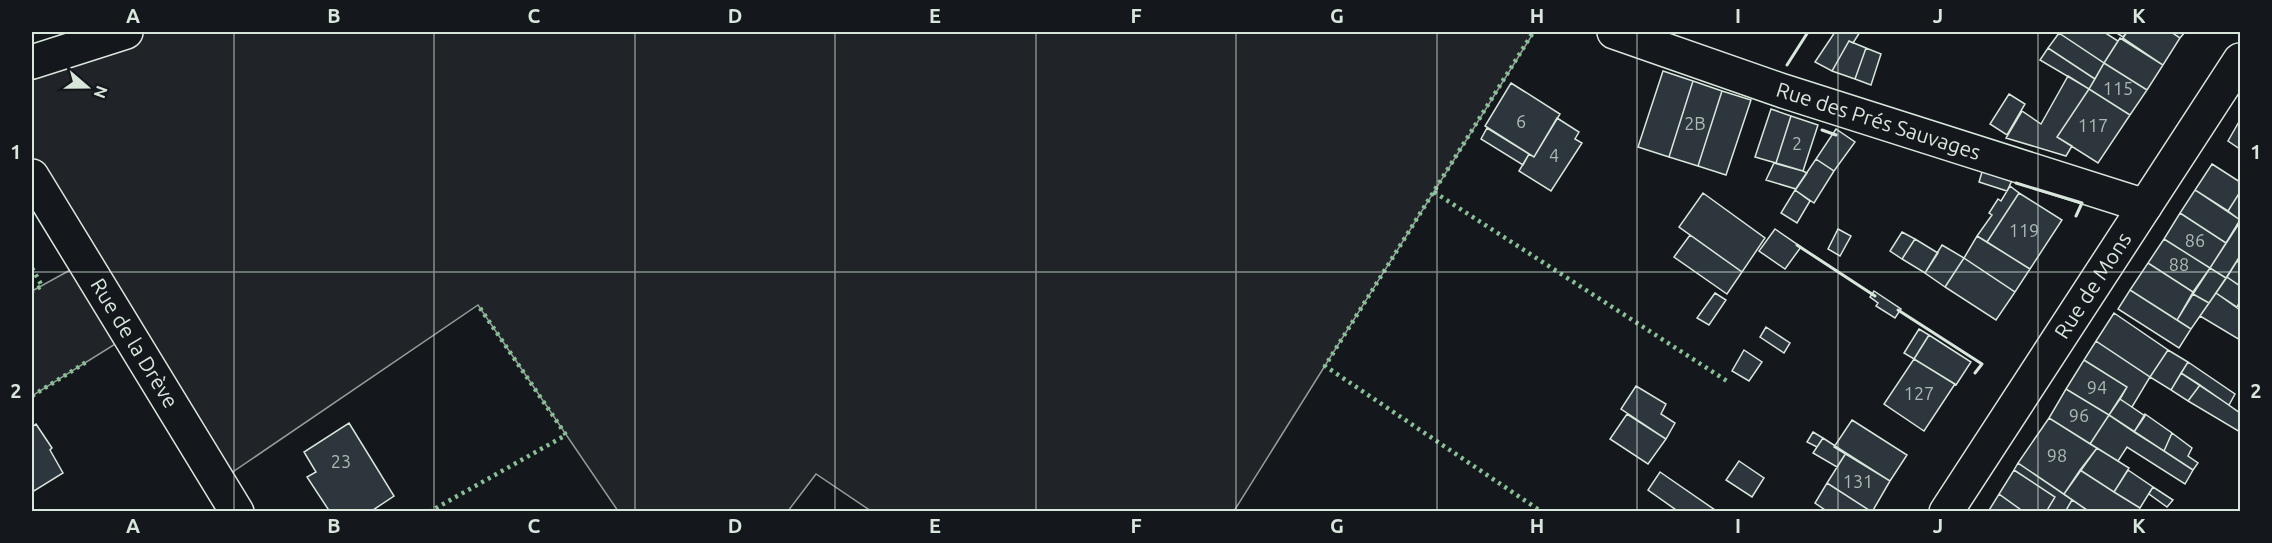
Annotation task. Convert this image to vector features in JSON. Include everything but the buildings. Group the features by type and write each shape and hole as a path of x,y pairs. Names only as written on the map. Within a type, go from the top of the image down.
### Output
{"street":[{"path":"32,62 126,32"},
{"name":"Rue des Prés Sauvages","path":"1614,32 1783,91 2145,206"},
{"name":"Rue de Mons","path":"1946,512 2241,60"},
{"name":"Rue de la Drève","path":"32,176 237,512"}],"shaded area":[{"path":"126,32 1534,32 1234,511 871,511 816,474 788,511 618,511 478,305 218,482 128,336 32,396 32,291 83,263 32,176 32,62"}],"hedge":[{"path":"1532,34 1325,366 1542,512"},
{"path":"1434,192 1730,383"},
{"path":"32,268 42,286 32,291"},
{"path":"429,512 566,435 478,305"},
{"path":"32,396 88,361"}],"wall":[{"path":"1787,65 1808,32"},
{"path":"1822,130 1836,135"},
{"path":"2016,183 2082,203 2076,216"},
{"path":"1797,245 1875,296"},
{"path":"1898,310 1982,364 1975,373"}]}
